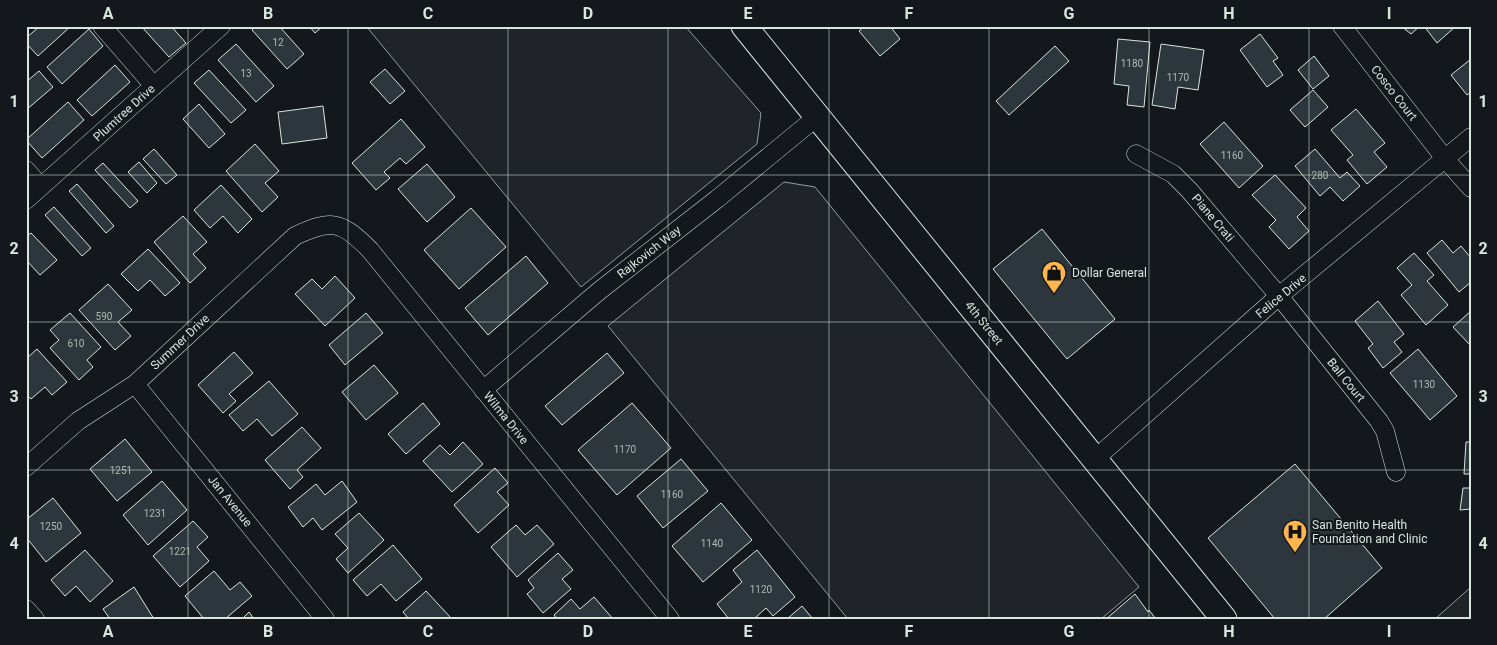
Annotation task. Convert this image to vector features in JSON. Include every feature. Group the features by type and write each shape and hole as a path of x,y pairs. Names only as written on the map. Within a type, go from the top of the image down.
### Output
{"main road":[{"name":"4th Street","path":"744,26 1224,619"}],"street":[{"path":"102,26 154,86"},
{"name":"Plumtree Drive","path":"26,200 221,26"},
{"name":"Cosco Court","path":"1342,26 1446,160 1471,188"},
{"name":"Rajkovich Way","path":"483,390 599,291 717,199 818,116"},
{"name":"Felice Drive","path":"1095,459 1279,296 1446,160 1471,137"},
{"name":"Piane Crati","path":"1136,154 1173,174 1190,190 1279,296"},
{"path":"26,170 41,187"},
{"name":"Wilma Drive","path":"336,225 352,232 370,250 670,619"},
{"name":"Summer Drive","path":"26,467 78,421 135,384 295,236 319,226 336,225"},
{"name":"Ball Court","path":"1279,296 1385,431 1396,472"},
{"name":"Jan Avenue","path":"135,384 325,619"},
{"path":"26,609 34,619"}],"shaded area":[{"path":"366,26 685,26 761,113 757,144 581,287"},
{"path":"784,182 815,187 1139,587 1101,619 848,619 608,326"},
{"path":"1471,587 1471,619 1435,619"}],"building":[{"path":"40,26 71,26 38,56 26,43 26,38"},
{"path":"141,26 171,26 186,43 169,57"},
{"path":"256,26 279,26 304,54 287,69 252,30"},
{"path":"309,26 323,26 315,33"},
{"path":"865,26 890,26 900,39 880,56 859,31"},
{"path":"1401,26 1420,26 1411,34"},
{"path":"1424,26 1456,26 1437,43"},
{"path":"89,29 103,46 62,84 47,67"},
{"path":"1260,34 1278,58 1273,61 1283,75 1267,87 1240,50"},
{"path":"1118,39 1150,42 1144,107 1127,105 1129,86 1114,84"},
{"path":"236,44 274,86 256,102 218,60"},
{"path":"1161,44 1204,50 1198,90 1178,87 1175,109 1152,105"},
{"path":"1055,46 1069,61 1009,115 996,101"},
{"path":"1314,56 1329,76 1313,89 1298,70"},
{"path":"1471,59 1471,92 1467,95 1451,75"},
{"path":"115,65 130,82 92,116 77,100"},
{"path":"385,69 405,91 390,104 370,82"},
{"path":"209,70 246,110 231,123 194,83"},
{"path":"39,71 53,87 26,110 26,82"},
{"path":"1313,90 1328,107 1305,127 1290,110"},
{"path":"68,102 84,120 42,158 26,140"},
{"path":"199,104 225,134 209,148 183,119"},
{"path":"323,106 327,138 282,144 278,112"},
{"path":"1356,109 1385,143 1374,152 1387,167 1367,184 1347,160 1353,155 1331,130"},
{"path":"401,119 425,147 406,164 400,158 384,172 390,178 376,190 352,163"},
{"path":"1224,122 1263,166 1239,188 1200,144"},
{"path":"255,144 279,171 265,183 278,197 262,212 226,171"},
{"path":"154,149 177,175 166,184 143,159"},
{"path":"1315,149 1340,178 1347,172 1360,186 1343,201 1330,187 1320,196 1295,166"},
{"path":"139,162 157,183 147,193 128,172"},
{"path":"103,163 138,201 130,208 95,170"},
{"path":"427,164 455,197 427,222 398,189"},
{"path":"1275,175 1306,208 1297,217 1309,231 1289,249 1269,227 1276,220 1252,195"},
{"path":"77,184 114,226 106,233 69,191"},
{"path":"221,185 252,219 238,233 223,216 210,228 194,210"},
{"path":"54,207 91,248 82,256 45,215"},
{"path":"471,208 506,247 459,289 424,250"},
{"path":"183,216 207,242 193,254 206,268 190,283 154,242"},
{"name":"Dollar General","path":"1042,229 1115,319 1067,359 993,269"},
{"path":"31,233 57,260 40,275 26,260 26,237"},
{"path":"1442,240 1453,253 1461,246 1471,258 1471,282 1459,292 1427,253"},
{"path":"148,249 180,283 165,296 150,280 138,291 121,274"},
{"path":"1414,253 1434,275 1427,281 1448,305 1426,325 1401,295 1412,285 1397,268"},
{"path":"526,256 548,283 488,335 465,308"},
{"path":"335,276 355,298 325,326 295,294 312,279 322,289"},
{"path":"108,284 132,310 118,322 131,336 115,350 79,310"},
{"path":"1378,301 1404,334 1394,342 1402,352 1383,368 1368,348 1373,344 1355,321"},
{"path":"1471,311 1471,346 1453,327"},
{"path":"70,313 101,347 87,360 93,367 79,380 50,348 59,340 50,330"},
{"path":"366,313 383,333 345,365 329,345"},
{"path":"37,349 67,382 52,395 45,387 31,399 26,394 26,359"},
{"path":"1418,349 1457,396 1430,420 1390,373"},
{"path":"234,352 253,373 229,394 236,401 223,413 198,385"},
{"path":"607,353 624,373 562,425 545,406"},
{"path":"374,365 398,393 366,420 342,392"},
{"path":"269,381 298,414 272,436 257,419 243,431 229,415"},
{"path":"423,403 440,424 406,454 388,434"},
{"path":"632,403 671,448 617,495 578,450"},
{"path":"302,427 321,448 297,470 303,477 290,489 265,460"},
{"path":"125,439 152,472 117,501 90,469"},
{"path":"463,442 483,464 452,492 423,461 440,445 450,455"},
{"path":"1466,442 1471,442 1471,474 1464,474"},
{"path":"681,459 708,491 663,528 637,496"},
{"name":"San Benito Health Foundation and Clinic","path":"1295,464 1382,568 1324,619 1275,619 1208,538"},
{"path":"495,468 508,483 497,492 509,505 478,533 454,505"},
{"path":"162,481 187,510 148,545 123,515"},
{"path":"342,481 357,502 322,530 313,518 303,527 288,507 316,484 325,495"},
{"path":"1463,488 1471,488 1471,509 1460,510"},
{"path":"53,498 81,533 46,562 26,537 26,520"},
{"path":"721,503 752,540 703,582 672,546"},
{"path":"359,513 384,540 348,573 336,559 348,548 335,534"},
{"path":"193,521 208,537 197,547 209,561 180,587 153,556"},
{"path":"516,525 525,535 537,525 554,544 517,577 491,547"},
{"path":"393,545 422,579 396,601 381,584 367,596 353,580"},
{"path":"85,550 113,581 90,602 76,586 65,596 51,580"},
{"path":"757,550 795,597 773,616 766,608 754,619 729,619 717,604 742,582 733,570"},
{"path":"558,553 573,570 562,579 571,589 543,613 527,594 534,588 528,580"},
{"path":"214,571 230,590 240,582 252,596 225,619 204,619 185,596"},
{"path":"134,587 154,619 110,619 103,609"},
{"path":"426,591 450,619 409,619 403,612"},
{"path":"1135,594 1148,612 1149,610 1156,619 1106,619"},
{"path":"594,597 613,619 557,619 554,615 571,599 580,609"},
{"path":"802,606 813,619 787,619"},
{"path":"249,612 254,619 242,619"}],"place":[{"name":"Dollar General","path":"1054,294"},
{"name":"San Benito Health Foundation and Clinic","path":"1295,553"}]}
